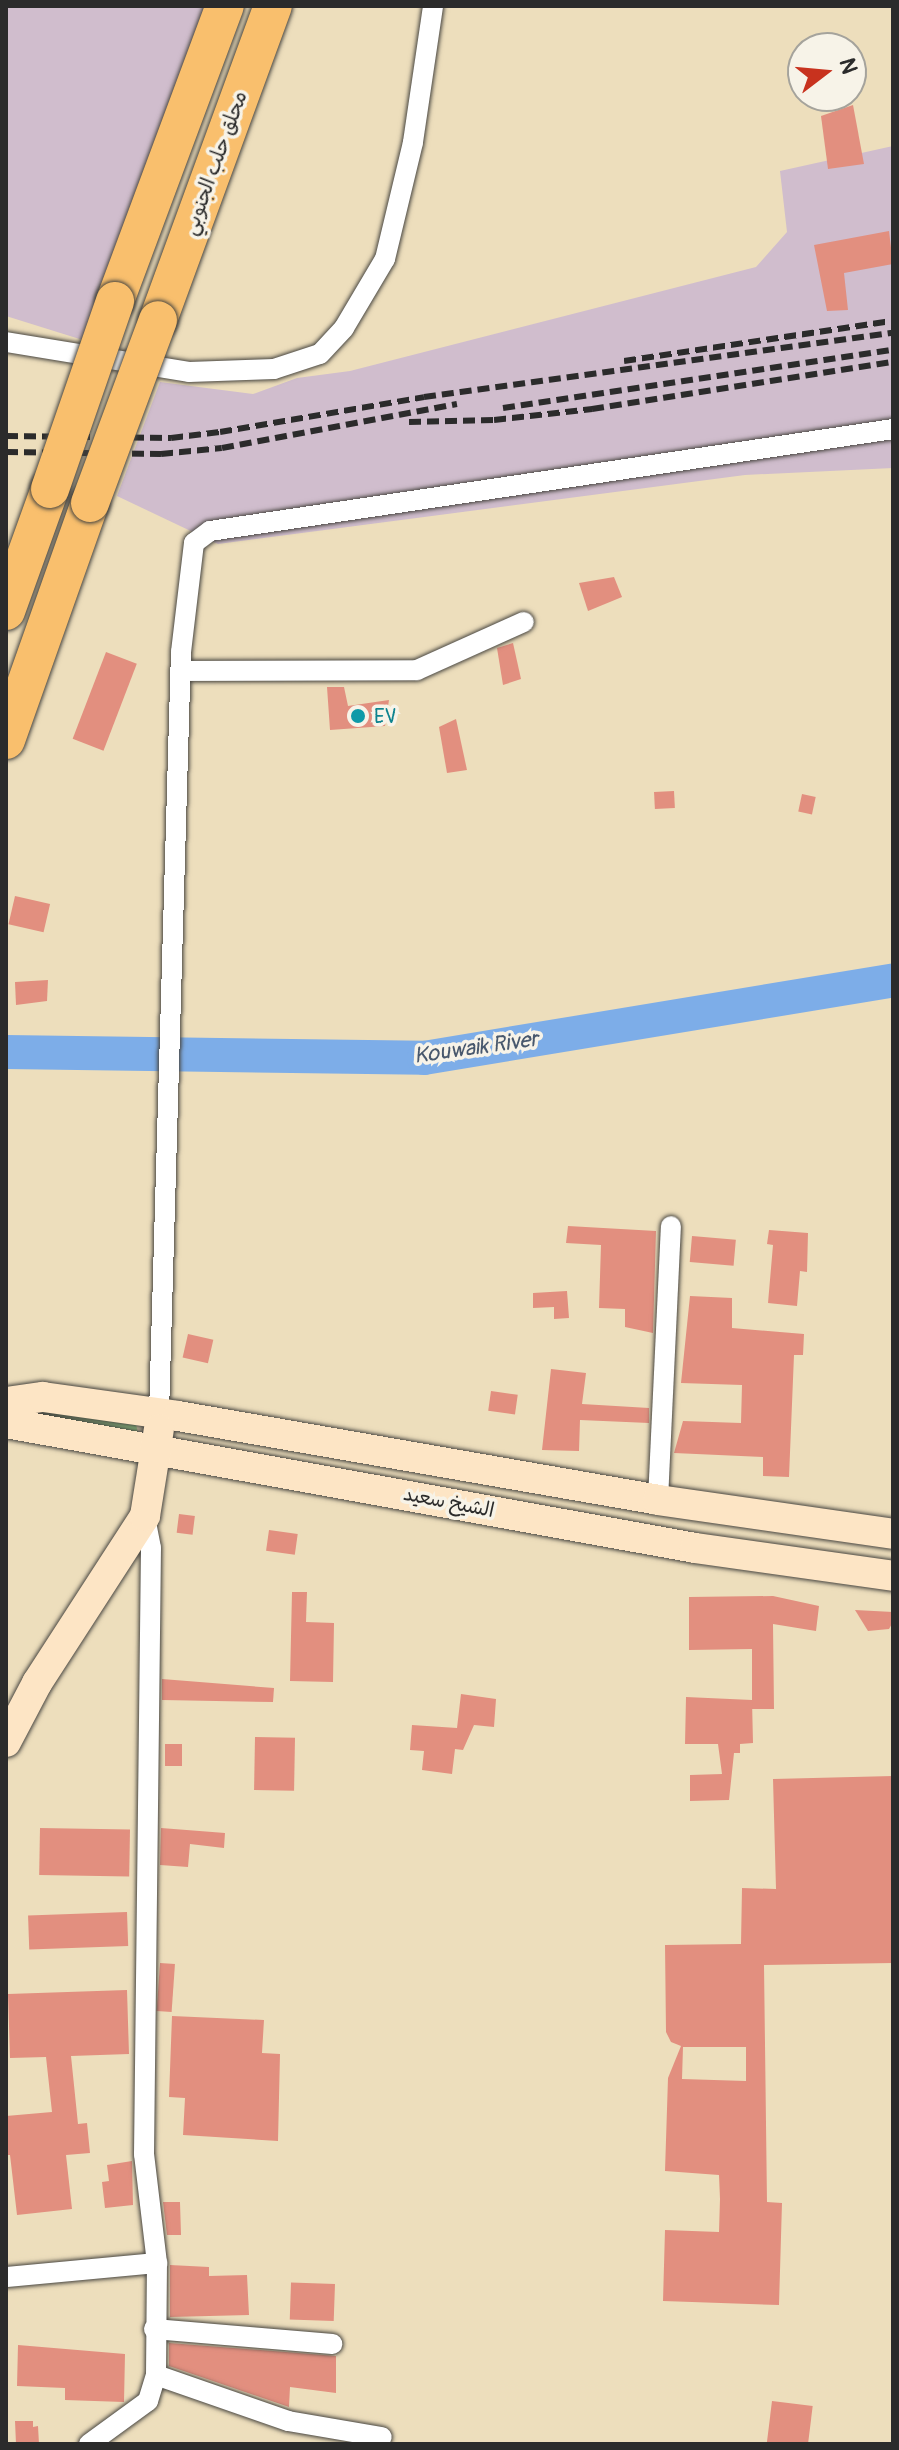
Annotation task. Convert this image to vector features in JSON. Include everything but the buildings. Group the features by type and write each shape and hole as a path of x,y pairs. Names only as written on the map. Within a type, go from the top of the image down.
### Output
{"highway":[{"path":"6,611 115,301 225,6"},
{"name":"محلق حلب الجنوبي","path":"6,740 273,6"}],"main road":[{"name":"الشيخ سعيد","path":"6,1402 43,1397 159,1414 658,1500 893,1534"},
{"path":"6,1742 37,1683 145,1516 158,1448 159,1414"},
{"name":"الشيخ سعيد","path":"6,1423 158,1448 677,1545 893,1576"}],"street":[{"path":"6,342 189,372 274,369 320,354 344,328 385,259 413,142 433,6"},
{"path":"159,1414 181,671 194,543 210,531 893,429"},
{"path":"181,671 368,674 417,670 524,622"},
{"path":"658,1500 671,1226"},
{"path":"89,2444 148,2401 156,2375 154,2329 157,2263 144,2154 151,1548 145,1516"},
{"path":"6,2277 157,2263"},
{"path":"154,2329 332,2344"},
{"path":"156,2375 288,2421 382,2437"}],"shaded area":[{"path":"6,6 208,6 86,341 6,316"},
{"path":"893,146 893,468 745,475 218,544 117,496 160,382 253,394 297,378 350,371 756,267 787,232 780,171"}],"green space":[{"path":"29,1408 135,1419 138,1434 29,1418"}],"waterway":[{"name":"Kouwaik River","path":"6,1052 424,1058 893,980"}],"railway":[{"path":"624,361 893,321"},
{"path":"6,436 171,438 424,397 893,333"},
{"path":"503,408 893,350"},
{"path":"409,422 494,420 592,409 893,362"},
{"path":"6,452 161,454 222,448 457,404"}],"place":[{"name":"EV","path":"358,716"}]}
